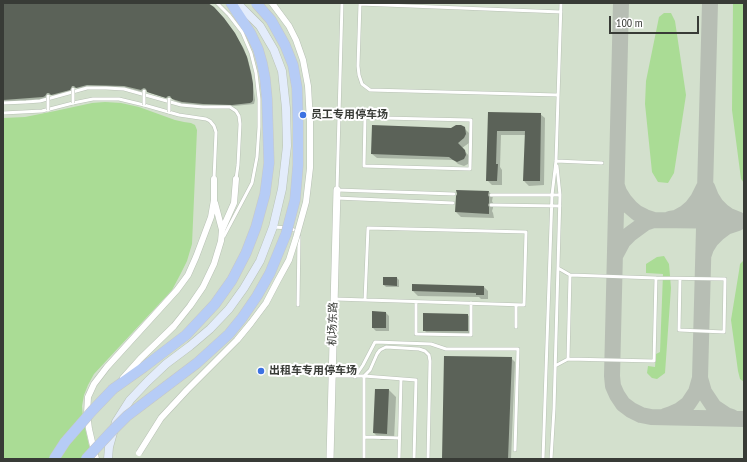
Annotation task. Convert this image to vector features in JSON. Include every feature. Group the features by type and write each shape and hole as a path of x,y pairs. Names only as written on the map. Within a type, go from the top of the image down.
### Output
{"highway":[{"path":"54,459 65,442 113,389 182,338 202,320 232,280 246,253 256,227 265,194 269,163 268,106 266,85 258,49 251,34 231,3"},
{"path":"86,459 110,432 127,416 197,363 229,334 257,296 270,273 286,234 295,200 298,165 297,88 293,65 285,45 271,20 256,3"}],"main road":[{"path":"108,459 109,447 116,422 130,400 166,364 210,329 229,309 244,288 260,261 273,226 282,190 288,146 282,71 274,50 260,26 237,3"}],"street":[{"path":"137,456 161,418 186,390 237,340 266,303 288,260 296,238 306,202 310,168 308,86 303,60 296,40 272,3"},
{"path":"96,459 87,414 88,397 94,384 107,367 177,290 188,275 211,217 214,200 214,179"},
{"path":"113,389 140,359 174,326 203,287 214,264 221,241 222,230 234,203 236,179"},
{"name":"机场东路","path":"330,459 337,190"},
{"path":"214,200 222,230"}],"lane":[{"path":"217,3 229,15 242,32 251,53 256,73 259,99 257,157 252,183 221,241"},
{"path":"342,3 337,190 454,194"},
{"path":"543,459 552,195 556,161 561,3"},
{"path":"558,95 370,90 362,84 358,66 360,4 560,12"},
{"path":"3,103 40,100 87,88 106,88 124,89 181,105 230,107 236,111 239,116 240,124 236,179"},
{"path":"72,89 73,103"},
{"path":"144,91 144,105"},
{"path":"48,96 48,110"},
{"path":"169,98 169,112"},
{"path":"3,114 42,112 93,99 119,99 179,116 206,119 214,126 216,132 214,179"},
{"path":"339,117 365,117 471,120 470,169 364,166 365,117"},
{"path":"556,161 602,163"},
{"path":"551,459 560,206 556,161"},
{"path":"491,195 560,195"},
{"path":"336,198 453,203"},
{"path":"491,205 560,206"},
{"path":"290,228 292,222"},
{"path":"273,226 290,228 296,231 299,237 298,305"},
{"path":"334,299 416,302 524,305 526,232 368,228 365,300"},
{"path":"558,268 570,275 725,279 724,332 679,330 680,279"},
{"path":"568,359 570,275"},
{"path":"555,366 568,359 654,361 656,278"},
{"path":"416,302 416,334 471,335 471,303"},
{"path":"516,305 516,327"},
{"path":"355,376 363,366 375,342 431,344 446,349 518,349 515,450"},
{"path":"364,459 364,376 370,370 380,350 386,347 419,349 425,351 429,355 428,459"},
{"path":"331,376 364,376 416,380 414,459"},
{"path":"399,459 401,379"},
{"path":"364,437 399,438"}],"shaded area":[{"path":"3,3 744,3 744,459 3,459"}],"green space":[{"path":"733,3 744,3 744,183 741,179 732,110"},
{"path":"664,13 671,13 675,21 686,95 674,173 668,183 658,182 652,172 645,104 646,81 659,17"},
{"path":"92,103 121,103 139,107 175,120 195,125 197,130 192,244 187,261 172,290 94,374 88,385 82,406 83,419 92,459 3,459 3,118 25,117"},
{"path":"664,256 669,264 671,288 665,373 657,379 652,378 647,373 648,366 655,367 656,354 660,352 663,274 646,273 646,264 657,257"},
{"path":"744,260 744,382 740,379 738,371 731,320 740,264"}],"building":[{"path":"3,3 208,3 224,18 242,46 247,57 251,73 253,100 250,103 232,105 203,104 182,102 172,99 170,96 166,98 147,92 144,88 141,90 124,86 87,85 76,88 72,86 70,90 51,95 47,93 43,97 3,100"},
{"path":"488,112 541,113 540,181 523,181 525,131 497,131 497,181 486,181"},
{"path":"372,125 451,128 456,125 461,125 465,127 466,134 458,143 465,150 466,155 464,159 457,162 449,157 371,154"},
{"path":"456,190 489,191 489,214 455,212"},
{"path":"383,277 397,277 397,286 383,285"},
{"path":"412,284 484,286 484,295 476,295 476,293 412,291"},
{"path":"372,311 386,312 386,328 372,328"},
{"path":"423,313 468,314 468,331 423,331"},
{"path":"444,356 512,357 508,459 442,459"},
{"path":"375,389 389,389 387,434 373,433"}],"taxiway":[{"path":"621,3 612,376 613,386 623,404 641,415 651,417 744,419"},
{"path":"700,378 710,3"},
{"path":"617,186 619,192 630,207 637,213 654,220 744,221"},
{"path":"670,219 676,218 692,207 704,187"},
{"path":"707,187 716,205 729,216 739,220"},
{"path":"615,256 623,241 630,234 645,223 654,220"},
{"path":"704,254 711,240 718,233 726,227 738,223"},
{"path":"665,416 680,410 688,404 696,392 700,378 704,392 714,407 732,417"}],"place":[{"name":"员工专用停车场","path":"303,115"},
{"name":"出租车专用停车场","path":"261,371"}]}
